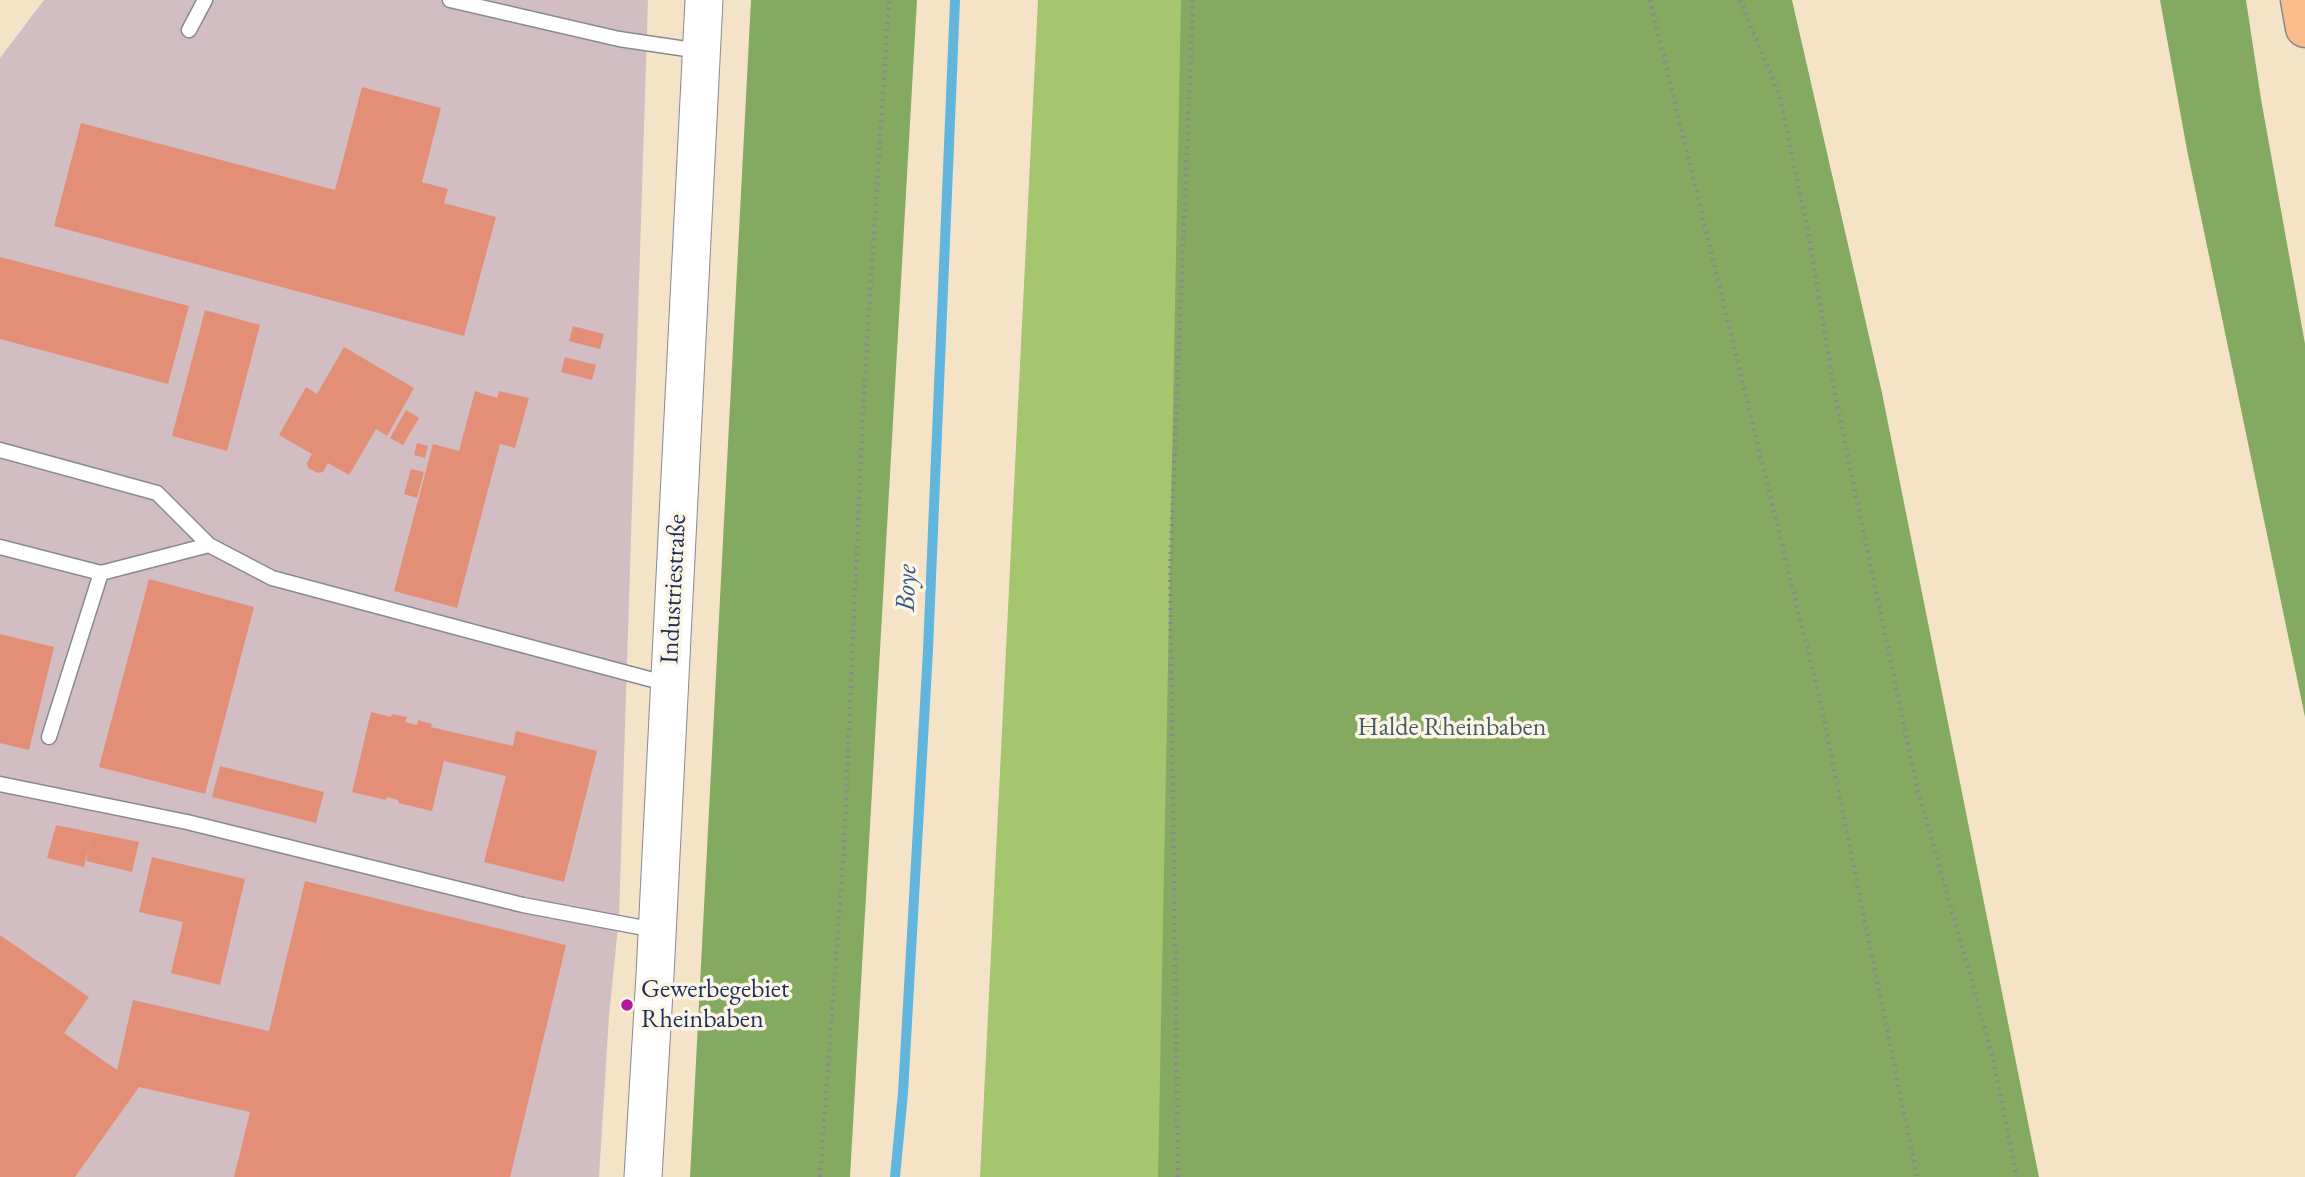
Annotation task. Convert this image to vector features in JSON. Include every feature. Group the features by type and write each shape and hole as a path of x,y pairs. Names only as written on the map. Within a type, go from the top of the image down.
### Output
{"highway":[{"path":"2300,0 2305,28"}],"street":[{"name":"Industriestraße","path":"643,1177 704,0"}],"lane":[{"path":"189,30 205,0"},
{"path":"450,0 619,39 701,52"},
{"path":"0,450 157,494 209,545 272,579 669,684"},
{"path":"0,547 101,573 209,545"},
{"path":"49,737 101,573"},
{"path":"0,784 187,822 523,905 657,930"}],"path":[{"path":"820,1177 844,848 863,405 889,0"},
{"path":"1178,1177 1170,572 1193,0"},
{"path":"1650,0 1821,705 1917,1177"},
{"path":"1740,0 1780,97 1809,237 1836,400 1917,787 1991,1050 2017,1177"}],"shaded area":[{"path":"44,0 648,0 619,917 609,1016 599,1177 0,1177 0,58"}],"green space":[{"path":"751,0 917,0 850,1177 690,1177"},
{"name":"Halde Rheinbaben","path":"1038,0 1748,0 2008,1177 980,1177"},
{"name":"Halde Rheinbaben","path":"1181,0 1792,0 1882,393 2039,1177 1158,1177"},
{"path":"2160,0 2246,0 2305,344 2305,717 2187,150"}],"building":[{"path":"362,87 441,108 422,182 448,189 444,203 496,217 464,336 54,226 81,123 335,190"},
{"path":"0,257 189,306 168,384 0,339"},
{"path":"205,310 260,325 227,451 172,436"},
{"path":"573,326 604,334 600,349 569,341"},
{"path":"344,347 414,388 387,436 376,429 349,475 328,463 323,472 318,473 308,468 307,463 312,454 279,435 306,387 317,394"},
{"path":"565,357 596,365 592,380 561,372"},
{"path":"475,391 497,398 499,391 529,398 515,448 500,444 457,608 394,591 433,444 459,451"},
{"path":"406,410 419,418 403,445 390,438"},
{"path":"417,443 428,446 425,458 414,455"},
{"path":"411,469 424,472 417,498 404,494"},
{"path":"149,579 254,607 205,794 99,767"},
{"path":"0,634 54,647 29,750 0,743"},
{"path":"371,712 391,717 392,714 407,717 405,722 417,725 418,720 432,724 431,727 513,746 516,731 597,751 564,882 484,862 506,776 444,761 432,811 398,803 398,800 387,797 386,800 352,792"},
{"path":"220,766 324,792 316,823 212,797"},
{"path":"56,825 139,842 132,872 86,861 91,838 84,867 47,858"},
{"path":"152,857 245,879 220,985 171,973 183,922 139,912"},
{"path":"305,881 566,945 510,1177 234,1177 250,1112 139,1087 75,1177 0,1177 0,935 89,997 64,1033 117,1070 133,1000 269,1031"}],"waterway":[{"name":"Boye","path":"895,1177 903,1093 928,650 955,0"}],"place":[{"name":"Gewerbegebiet Rheinbaben","path":"627,1005"}]}
